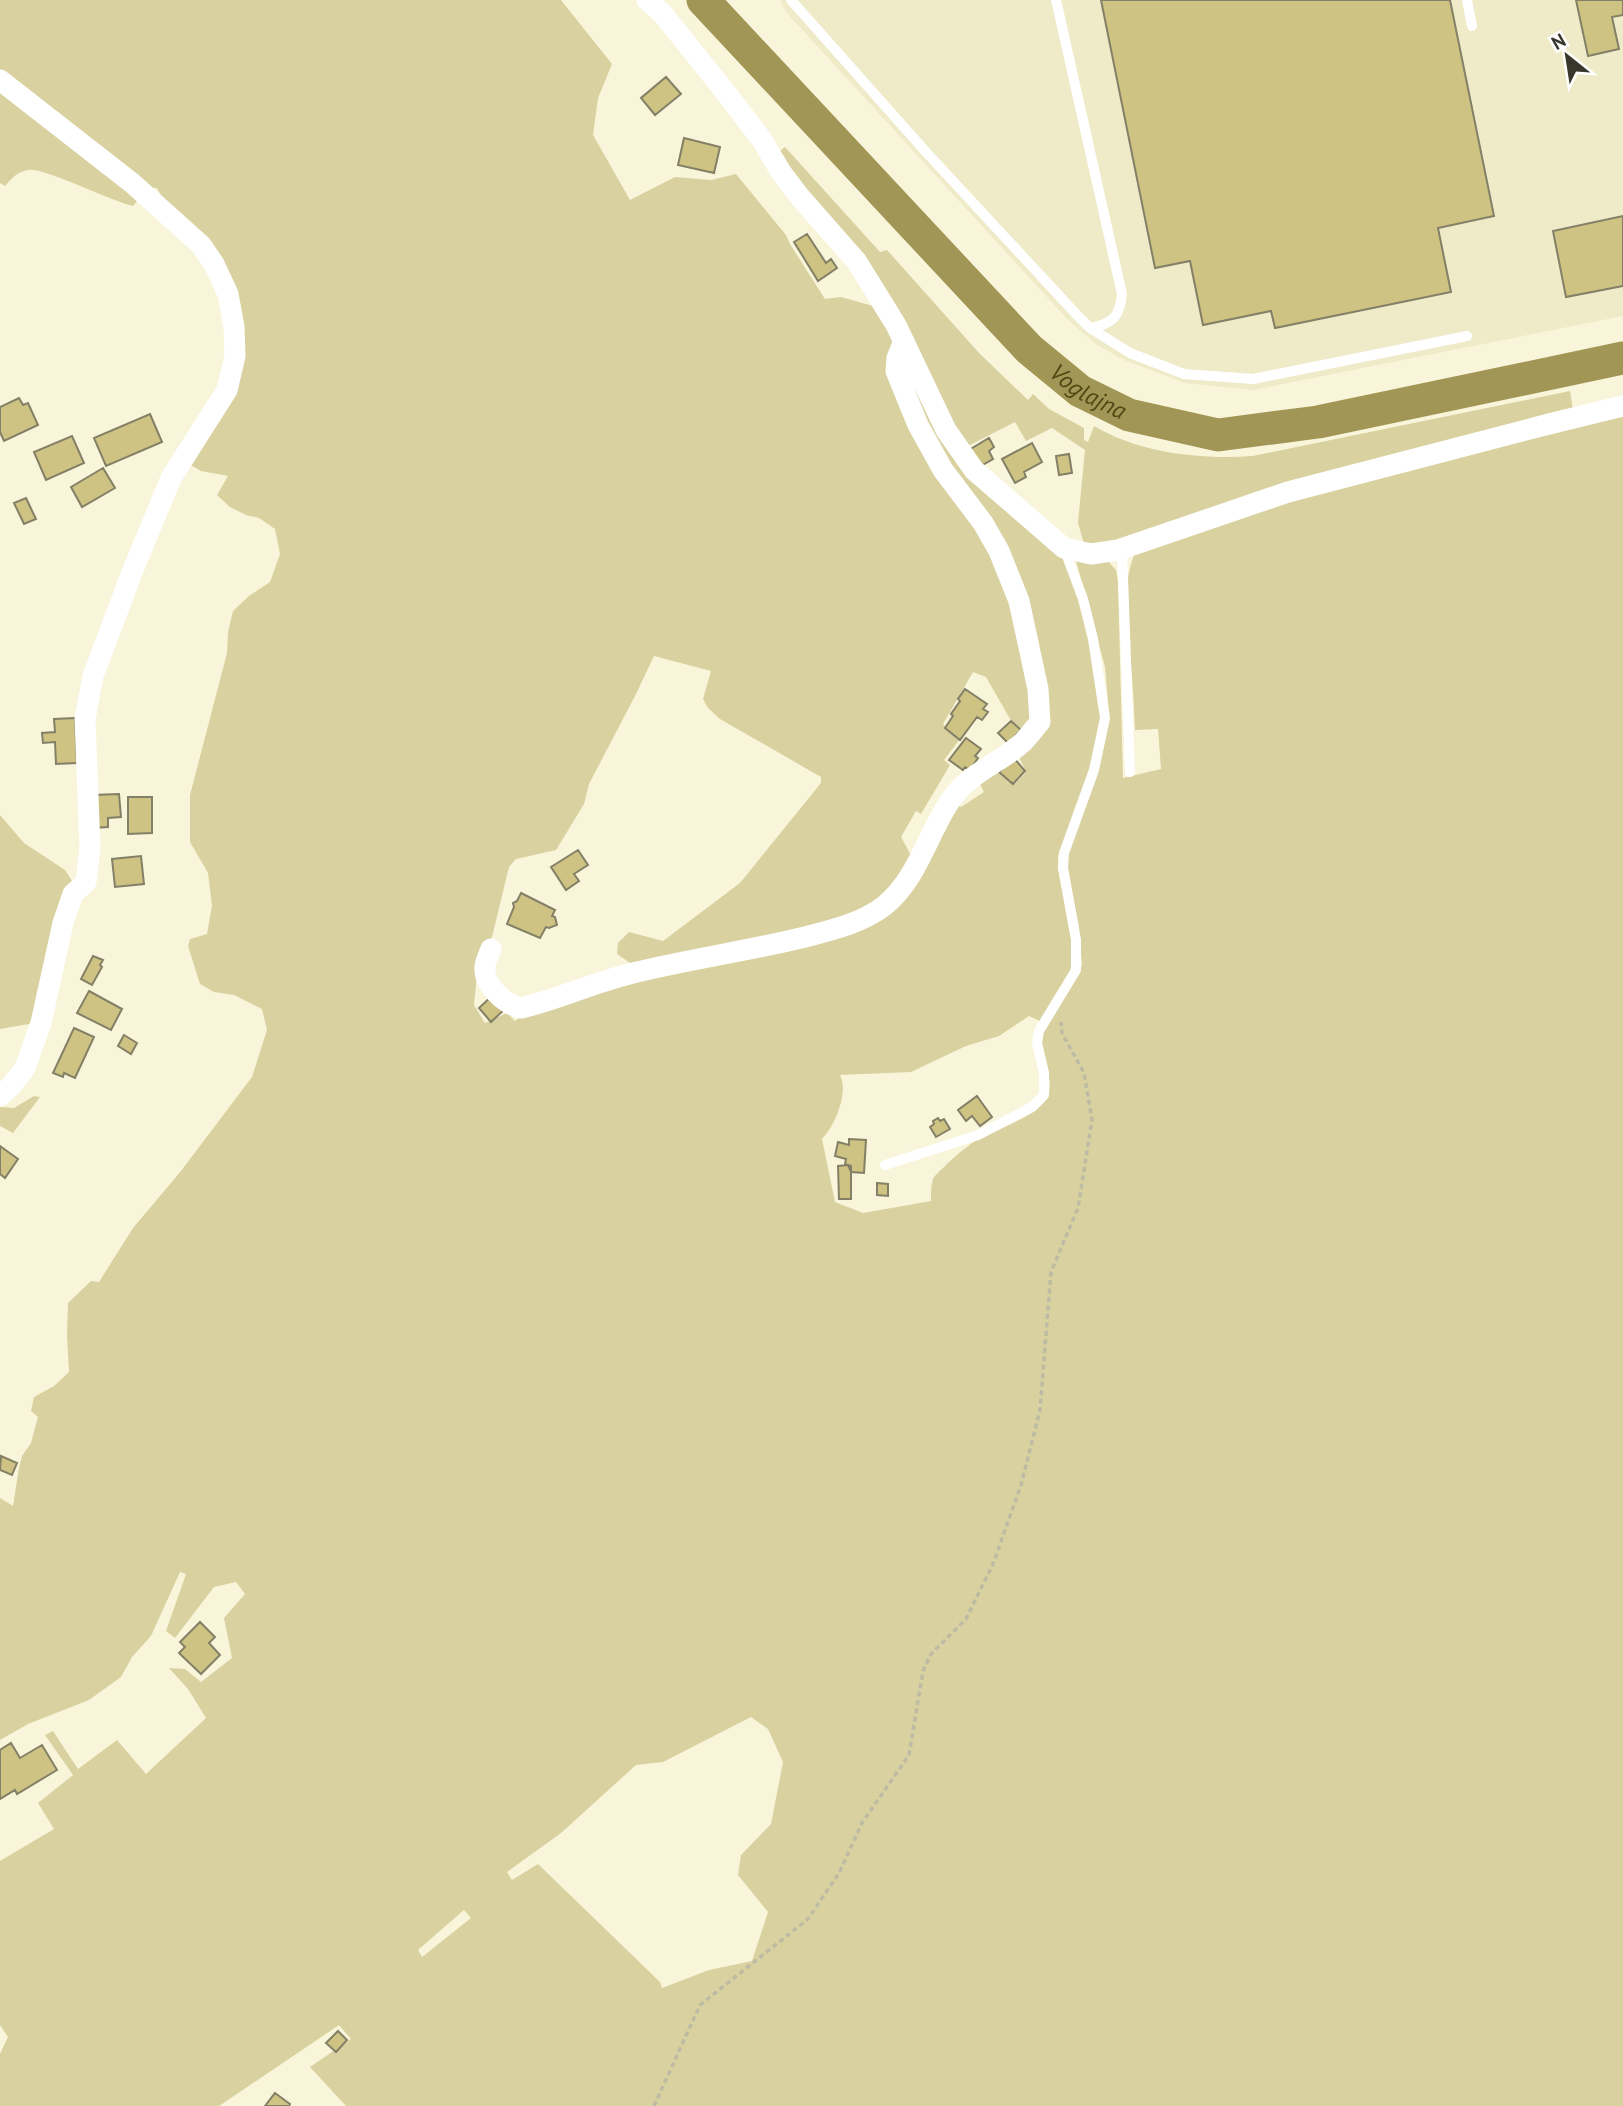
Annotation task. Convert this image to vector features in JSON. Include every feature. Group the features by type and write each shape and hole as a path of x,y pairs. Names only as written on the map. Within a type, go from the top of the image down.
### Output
{"street":[{"path":"647,0 662,13 723,89 762,140 800,197 857,262 896,325 946,430 961,454 974,470 1065,548 1091,554 1122,549 1289,492 1623,406"},
{"path":"0,80 132,183 201,245 214,264 228,294 234,327 235,356 228,390 171,478 93,676 85,719 90,848 86,882 74,894 64,923 41,1023 25,1068 0,1096"},
{"path":"491,949 485,966 486,978 494,991 512,1006 521,1008 630,973 780,943 860,920 885,905 903,885 953,797 975,774 1022,743 1040,722 1038,689 1019,601 999,551 983,523 943,470 918,425 896,371 897,358 904,341"}],"lane":[{"path":"791,0 926,152 1090,328 1130,353 1184,374 1253,379 1467,336"},
{"path":"1056,0 1122,294 1120,310 1113,319 1103,326 1090,328"},
{"path":"1467,0 1472,26"},
{"path":"884,1165 978,1135 1032,1107 1044,1095 1044,1073 1037,1043 1039,1031 1076,970 1076,940 1063,868 1064,853 1094,770 1104,718 1093,639 1083,599 1065,548"},
{"path":"1122,549 1130,772"}],"path":[{"path":"654,2106 700,2004 808,1919 839,1872 862,1823 909,1755 923,1671 931,1654 965,1619 993,1564 1021,1485 1040,1410 1051,1272 1078,1208 1092,1120 1084,1073 1062,1033 1058,1000"}],"shaded area":[{"path":"0,0 561,0 612,64 598,98 593,135 630,200 675,177 711,180 736,174 786,235 825,299 841,297 880,308 893,331 892,369 915,427 940,472 997,553 1020,617 1034,687 1037,721 1021,738 986,677 973,672 943,724 960,739 944,760 950,765 921,814 916,811 901,837 913,859 902,880 883,903 859,916 793,937 636,967 617,954 618,943 629,932 663,941 740,883 821,783 821,777 720,719 708,708 703,699 711,671 654,656 589,784 584,804 556,850 516,859 509,867 492,937 478,963 474,1005 485,1023 507,1013 515,1021 530,1010 631,976 781,947 861,924 885,910 900,896 918,870 955,803 961,807 984,792 977,778 997,769 1015,784 1026,772 1019,757 1044,725 1044,690 1023,598 994,530 946,467 921,424 900,376 904,368 909,369 942,433 968,474 1065,561 1085,615 1101,699 1100,731 1088,778 1058,856 1059,875 1074,950 1070,971 1040,1021 1029,1016 999,1036 966,1046 911,1072 840,1075 842,1099 832,1126 822,1139 835,1202 863,1213 931,1201 933,1179 953,1159 982,1137 1027,1116 1047,1098 1050,1084 1042,1035 1082,965 1078,922 1066,856 1095,779 1109,712 1105,667 1076,561 1081,557 1105,558 1116,570 1123,778 1161,769 1158,729 1135,730 1126,607 1128,578 1136,551 1178,532 1281,500 1623,410 1623,2106 346,2106 310,2067 351,2039 339,2025 219,2106 0,2106 0,2054 8,2037 0,2025 0,1861 54,1829 38,1803 73,1775 45,1735 53,1731 78,1769 117,1740 146,1774 206,1718 188,1689 169,1668 185,1669 201,1682 232,1658 224,1618 245,1594 236,1582 214,1587 175,1638 166,1631 186,1574 180,1572 151,1636 132,1657 121,1677 89,1700 28,1724 0,1740 0,1498 13,1506 22,1456 31,1443 38,1417 31,1411 34,1397 54,1386 69,1372 68,1303 91,1281 99,1282 133,1228 181,1171 252,1077 267,1030 262,1009 234,995 214,992 200,984 188,946 190,939 207,934 212,906 208,873 190,842 190,795 227,653 233,611 270,582 280,554 275,529 259,518 230,507 217,495 228,476 201,471 187,463 223,410 238,373 240,336 237,317 217,265 203,244 171,212 157,188 142,188 53,113 0,73","holes":["751,1717 768,1729 783,1762 771,1824 741,1855 738,1875 768,1912 752,1961 709,1970 662,1988 660,1982 538,1864 512,1880 507,1872 561,1833 636,1765 663,1762","464,1910 471,1918 422,1957 418,1950"]},
{"path":"780,0 1623,0 1623,316 1253,390 1185,383 1124,360 1097,345 1068,320 786,12"},
{"path":"0,86 139,199 133,206 36,170 21,172 5,186 0,183"},
{"path":"785,147 880,252 887,250 979,353 1028,400 1033,394 1049,409 1084,428 1084,440 1088,442 1094,426 1131,443 1171,453 1213,457 1253,456 1570,391 1573,410 1133,539 1085,547 1078,523 1085,450 1052,428 1026,441 1015,422 962,449 917,363 774,156"},
{"path":"0,815 24,843 65,870 74,884 35,1023 0,1029"},
{"path":"34,1096 40,1097 13,1133 0,1126 0,1107 14,1108"}],"building":[{"path":"1101,0 1450,0 1494,216 1438,228 1451,292 1275,328 1271,311 1203,325 1190,261 1155,268"},
{"path":"1576,0 1623,0 1623,15 1612,17 1619,49 1588,56"},
{"path":"666,77 681,94 655,115 641,98"},
{"path":"684,138 720,147 714,173 678,165"},
{"path":"1623,216 1623,286 1566,297 1553,231"},
{"path":"807,234 826,263 831,259 837,268 818,281 794,242"},
{"path":"19,398 23,405 28,403 38,425 4,441 0,432 0,407"},
{"path":"150,414 162,442 106,466 94,438"},
{"path":"72,436 84,463 46,480 34,452"},
{"path":"989,438 994,447 989,451 993,459 979,467 969,450"},
{"path":"1032,443 1042,462 1024,472 1026,477 1015,483 1002,459"},
{"path":"1069,454 1072,473 1059,475 1056,456"},
{"path":"103,468 115,488 82,507 71,487"},
{"path":"26,498 36,519 24,524 14,503"},
{"path":"965,689 987,704 983,709 988,712 982,720 977,717 960,740 945,728"},
{"path":"75,718 77,763 56,764 55,742 43,743 42,733 55,732 54,719"},
{"path":"1011,721 1021,730 1008,743 998,733"},
{"path":"966,738 981,749 970,770 965,767 963,770 949,760"},
{"path":"1014,758 1025,771 1013,784 999,772"},
{"path":"119,794 121,817 108,818 108,827 94,828 92,795"},
{"path":"128,797 152,797 152,833 128,834"},
{"path":"578,850 588,865 574,874 579,881 566,890 551,867"},
{"path":"141,856 144,884 115,887 112,859"},
{"path":"521,893 555,910 552,916 555,917 557,925 546,927 540,938 507,924 513,903"},
{"path":"93,956 103,960 92,985 81,979"},
{"path":"89,991 122,1009 111,1030 77,1013"},
{"path":"494,994 506,1008 491,1022 479,1008"},
{"path":"74,1028 94,1037 75,1078 64,1073 63,1077 53,1073"},
{"path":"124,1035 137,1043 131,1054 118,1046"},
{"path":"977,1096 992,1117 980,1126 972,1116 966,1121 958,1110"},
{"path":"938,1118 940,1121 944,1119 950,1129 936,1137 930,1127"},
{"path":"849,1139 866,1140 864,1173 851,1172 851,1166 845,1164 846,1159 835,1156 838,1142 849,1145"},
{"path":"0,1146 18,1159 5,1178 0,1174"},
{"path":"848,1165 851,1172 851,1199 839,1199 838,1166"},
{"path":"877,1183 888,1184 888,1196 877,1195"},
{"path":"1,1456 17,1463 12,1475 0,1470"},
{"path":"200,1622 215,1637 209,1643 220,1655 201,1674 179,1653 185,1647 180,1642"},
{"path":"11,1743 20,1758 42,1745 57,1770 17,1794 15,1790 0,1799 0,1750"},
{"path":"338,2031 347,2040 336,2052 326,2043"},
{"path":"275,2093 290,2104 289,2106 265,2106"}],"waterway":[{"name":"Voglajna","path":"703,0 1029,349 1080,391 1129,415 1218,435 1318,422 1623,358"}]}
